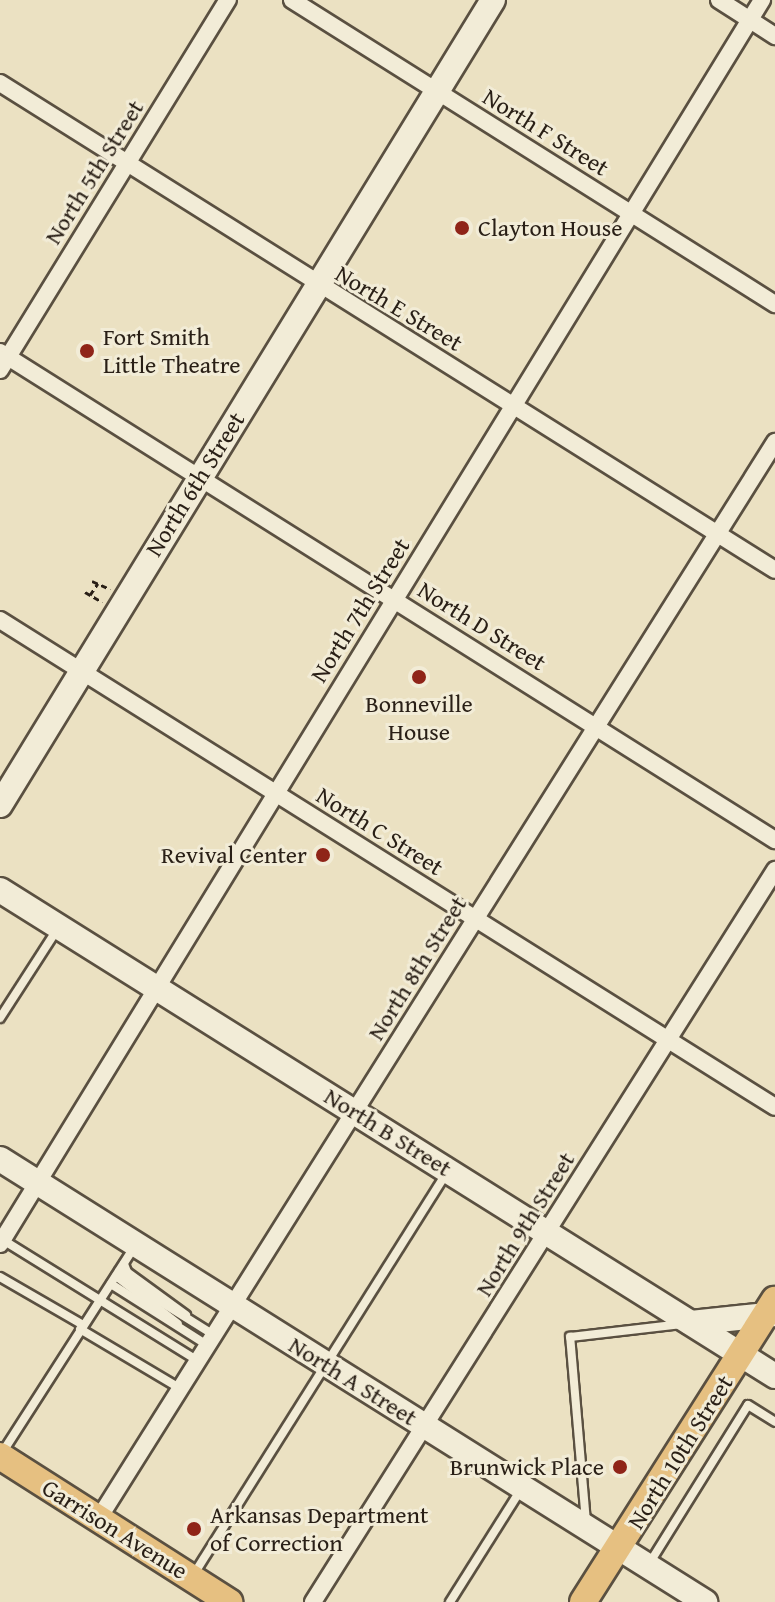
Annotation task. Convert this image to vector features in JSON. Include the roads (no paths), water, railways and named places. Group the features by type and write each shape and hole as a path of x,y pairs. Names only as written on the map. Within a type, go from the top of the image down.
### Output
{"main road":[{"name":"North 10th Street","path":"592,1595 772,1309"},
{"name":"Garrison Avenue","path":"0,1456 229,1602"}],"street":[{"name":"North 5th Street","path":"3,360 228,0"},
{"name":"North F Street","path":"292,0 775,304"},
{"name":"North 6th Street","path":"0,805 493,0"},
{"path":"719,0 775,36"},
{"name":"North 7th Street","path":"1,1242 762,0"},
{"name":"North E Street","path":"0,83 316,287 775,570"},
{"name":"North D Street","path":"3,360 395,600 775,840"},
{"name":"North 8th Street","path":"99,1518 775,442"},
{"name":"North C Street","path":"0,620 775,1107"},
{"name":"North 9th Street","path":"313,1602 775,870"},
{"name":"North B Street","path":"0,890 775,1376"},
{"name":"North A Street","path":"0,1159 38,1184 121,1268 233,1306 620,1548 695,1599"},
{"path":"691,1323 772,1309"}],"lane":[{"path":"0,1018 59,927"},
{"path":"192,1578 449,1169"},
{"path":"1,1242 198,1361"},
{"path":"0,1456 121,1268"},
{"path":"121,1268 189,1319 211,1340"},
{"path":"121,1268 184,1331 211,1340"},
{"path":"0,1277 181,1389"},
{"path":"586,1527 570,1337 691,1323"},
{"path":"648,1566 748,1405 775,1422"},
{"path":"450,1602 523,1487"}],"place":[{"name":"Clayton House","path":"462,228"},
{"name":"Fort Smith Little Theatre","path":"87,351"},
{"name":"Bonneville House","path":"419,677"},
{"name":"Revival Center","path":"323,855"},
{"name":"Brunwick Place","path":"620,1467"},
{"name":"Arkansas Department of Correction","path":"194,1529"}]}
